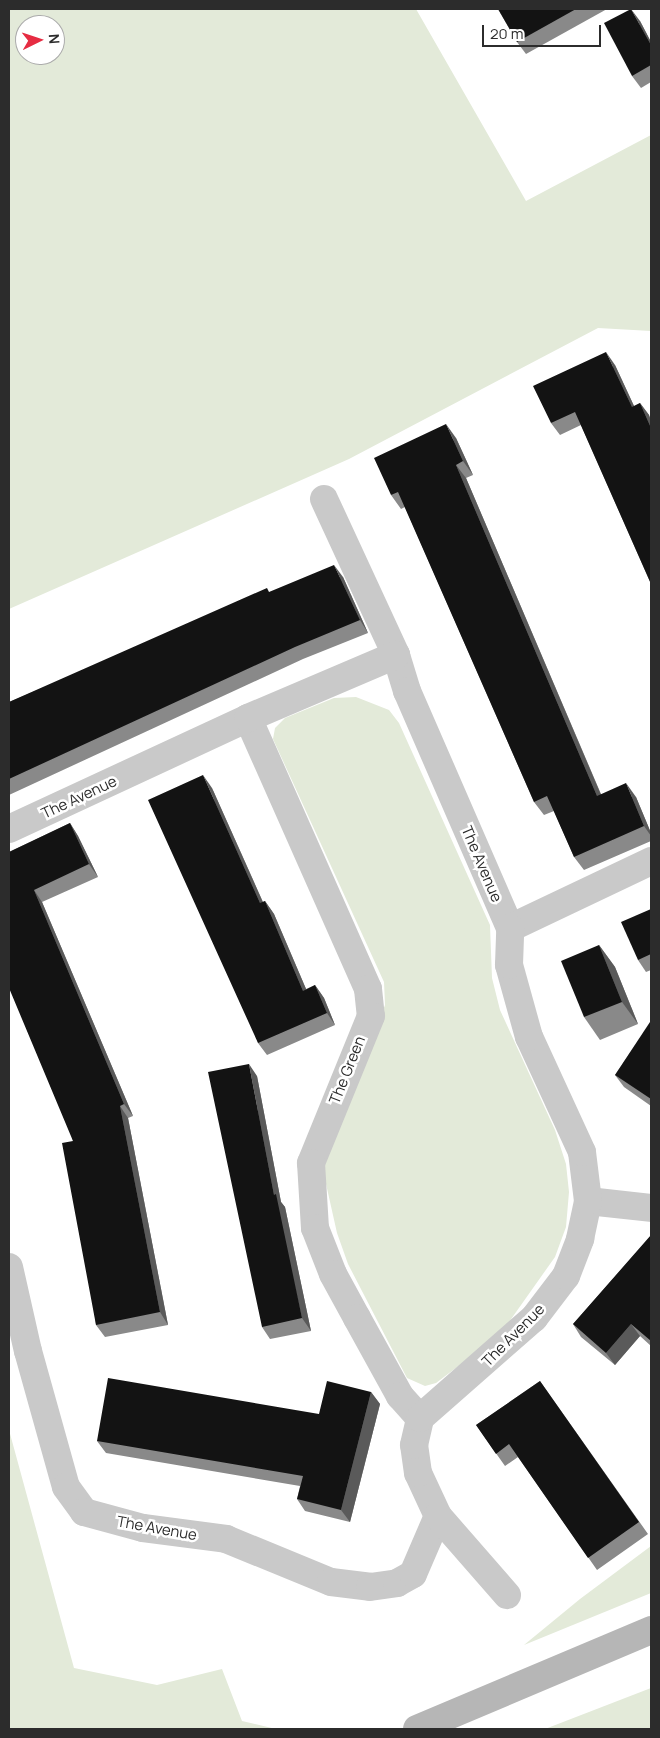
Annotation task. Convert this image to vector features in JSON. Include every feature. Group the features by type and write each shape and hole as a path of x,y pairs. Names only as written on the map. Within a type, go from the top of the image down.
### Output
{"main road":[{"path":"417,1729 651,1630"}],"street":[{"name":"The Avenue","path":"324,499 396,655 407,691 510,928 509,965 529,1037 582,1152 588,1201 580,1239 566,1276 534,1318 420,1418"},
{"name":"The Avenue","path":"9,829 248,718 396,655"},
{"name":"The Green","path":"248,718 368,989 371,1016 311,1163 315,1228 333,1274 400,1396 420,1418"},
{"path":"510,928 651,860"},
{"path":"588,1201 651,1208"},
{"name":"The Avenue","path":"9,1267 28,1352 66,1487 84,1512 143,1528 226,1539 332,1582 370,1586 397,1584 413,1574 438,1516"},
{"path":"420,1418 414,1445 418,1473 438,1516 507,1595"}],"green space":[{"path":"9,9 416,9 526,201 651,135 651,331 598,328 349,459 9,609"},
{"path":"356,697 389,710 399,723 490,925 492,978 500,1010 555,1130 566,1164 569,1192 566,1227 555,1257 509,1322 481,1349 436,1383 425,1386 407,1378 348,1264 337,1233 324,1175 326,1156 385,1005 384,982 273,739 275,728 285,718 334,698"},
{"path":"9,1430 74,1668 157,1685 222,1669 242,1721 276,1729 9,1729"},
{"path":"651,1546 651,1593 524,1645 580,1599"},
{"path":"651,1688 651,1729 545,1729"}],"building":[{"path":"498,9 576,9 517,42"},
{"path":"631,9 651,45 651,65 632,76 604,23"},
{"path":"606,352 632,407 640,403 651,428 651,584 575,412 551,423 533,386"},
{"path":"446,424 463,461 456,465 597,796 626,783 644,826 574,857 547,796 534,802 398,492 391,495 374,458"},
{"path":"334,565 360,620 295,647 9,779 9,702 267,588 269,592"},
{"path":"203,775 260,903 265,901 303,991 315,985 327,1013 258,1043 148,800"},
{"path":"70,823 89,864 34,890 124,1104 120,1106 160,1312 96,1325 62,1143 73,1141 9,988 9,852"},
{"path":"651,909 651,954 638,960 621,922"},
{"path":"599,945 622,1002 584,1017 561,961"},
{"path":"651,1022 651,1099 615,1075"},
{"path":"249,1064 274,1195 276,1194 302,1318 262,1327 208,1072"},
{"path":"651,1235 651,1341 631,1324 606,1353 573,1324"},
{"path":"108,1378 319,1414 327,1381 371,1392 341,1510 297,1499 303,1476 97,1441"},
{"path":"540,1381 639,1522 588,1558 509,1444 496,1454 476,1425"}]}
